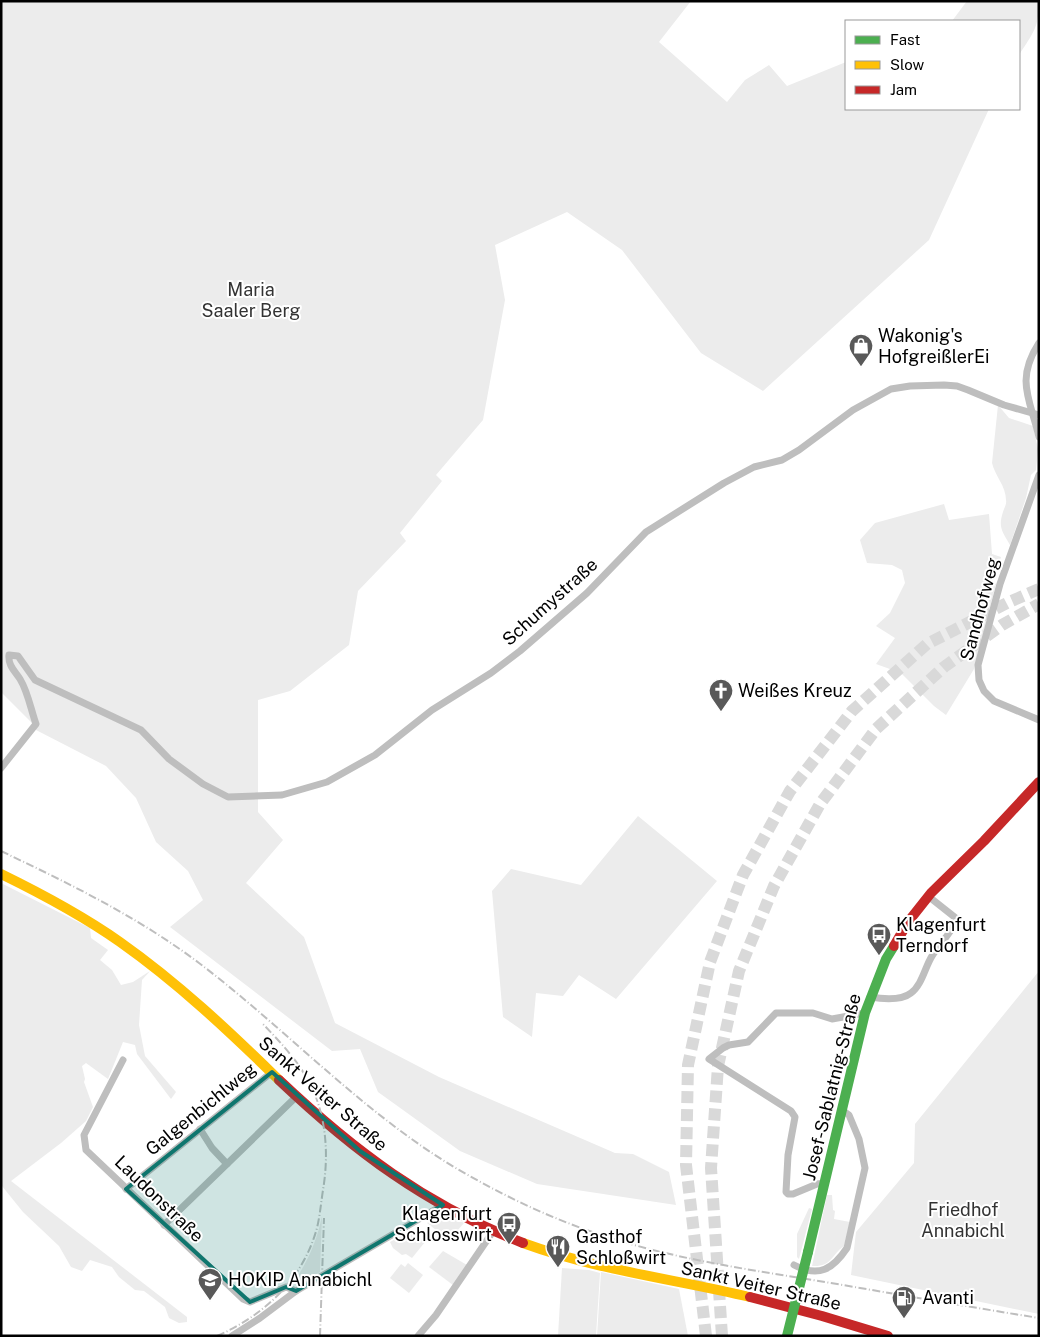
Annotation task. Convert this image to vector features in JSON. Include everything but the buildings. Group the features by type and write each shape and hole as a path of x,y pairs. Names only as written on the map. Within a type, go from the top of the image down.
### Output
{"main road":[{"name":"Josef-Sablatnig-Straße","path":"787,1336 865,1013 893,945 928,896 984,841 1039,782"},
{"name":"Sankt Veiter Straße","path":"1,874 66,907 138,954 182,988 297,1096 360,1151 396,1177 442,1205 494,1230 540,1249 586,1263 785,1306 888,1336"}],"street":[{"path":"1039,343 1028,361 1025,378 1036,415 1039,437"},
{"name":"Schumystraße","path":"1,768 36,724 21,681 10,666 9,655 18,656 35,680 141,730 169,759 203,784 228,797 282,795 326,782 375,755 432,710 498,667 551,626 588,593 646,532 724,483 754,467 782,460 799,450 853,410 891,389 910,386 957,386 1004,405 1036,415"},
{"name":"Sandhofweg","path":"1039,475 1000,584 978,665 979,680 984,691 994,701 1039,720"},
{"path":"870,997 900,998 912,993 931,958 944,938 955,926 958,918 928,896"},
{"path":"825,1183 788,1194 785,1187 786,1172 795,1117 791,1111 709,1059 722,1048 748,1042 776,1013 813,1013 832,1019 851,1014 865,1013"},
{"name":"Laudonstraße","path":"124,1060 84,1135 83,1140 86,1150 243,1299 250,1302 286,1287 296,1291"},
{"name":"Galgenbichlweg","path":"126,1189 272,1072"},
{"path":"164,1225 297,1096"},
{"path":"794,1265 812,1271 825,1270 841,1258 847,1248 865,1168 859,1139 849,1115 842,1110"},
{"path":"200,1129 212,1148 227,1164"},
{"name":"Laudonstraße","path":"232,1336 296,1291 442,1205"},
{"path":"418,1336 436,1315 494,1230"}],"highlighted area":[{"path":"272,1072 360,1151 443,1205 296,1291 286,1287 250,1302 126,1189"}],"green space":[{"name":"Maria Saaler Berg","path":"1,1 691,1 659,42 727,102 745,80 769,65 787,86 845,62 845,110 989,110 929,240 763,391 701,353 622,250 567,212 495,245 505,300 483,420 436,475 442,481 400,533 406,541 358,591 349,645 290,691 258,700 258,812 283,840 246,883 304,937 335,1023 439,1077 615,1153 633,1154 669,1172 676,1205 537,1184 460,1151 378,1092 360,1049 332,1051 170,927 203,900 188,871 156,842 136,798 106,766 36,730 33,724 1,692"},
{"path":"967,1 1039,1 1038,18 1034,30 1020,53 1020,20 953,20"},
{"path":"998,405 1009,418 1033,426 1038,449 1036,470 1031,475 1026,498 1010,545 1001,525 1006,495 992,463"},
{"path":"944,504 949,520 989,514 992,554 1001,557 992,582 996,584 974,669 946,715 934,706 901,673 876,664 895,638 876,626 890,613 905,583 902,570 892,565 867,563 860,540 875,523"},
{"path":"638,816 717,881 616,999 579,975 563,996 536,993 532,1037 503,1017 492,891 511,869 581,885"},
{"path":"1,883 90,928 91,938 108,950 100,960 112,970 121,985 133,982 150,971 142,980 139,1025 145,1056 176,1092 171,1099 137,1054 135,1045 123,1042 108,1079 86,1063 82,1066 84,1082 93,1107 86,1121 61,1143 11,1181 187,1317 187,1322 179,1323 169,1318 165,1307 144,1291 135,1290 119,1277 112,1267 90,1260 82,1271 71,1267 59,1246 23,1212 2,1186"},
{"name":"Friedhof Annabichl","path":"1039,971 1039,1314 851,1275 856,1232 914,1163 915,1124"},
{"path":"827,1195 832,1195 833,1210 835,1211 834,1219 850,1222 844,1246 824,1265 812,1266"},
{"path":"809,1208 812,1209 799,1259 797,1257 797,1234"},
{"path":"444,1213 464,1223 449,1240 427,1223"},
{"path":"322,1216 320,1272 304,1282 293,1283 311,1251"},
{"path":"410,1231 425,1242 412,1258 406,1254 402,1255 393,1248 390,1242"},
{"path":"443,1251 467,1265 453,1285 429,1267"},
{"path":"408,1263 423,1275 409,1293 390,1278 401,1264 405,1267"},
{"path":"562,1268 589,1270 600,1273 596,1336 558,1336"},
{"path":"601,1272 679,1289 688,1336 597,1336"}],"tunnel":[{"path":"706,1336 686,1165 688,1065 710,962 743,875 790,791 852,711 927,644 1007,603 1039,589"},
{"path":"722,1336 711,1168 718,1066 739,971 774,886 820,804 876,729 944,667 1002,625 1039,604"}],"railway":[{"path":"1,851 103,902 176,946 231,988 387,1121 454,1167 532,1208 614,1239 694,1259 749,1270 1039,1318"},
{"path":"217,1336 235,1327 266,1306 292,1279 311,1246 317,1228 325,1179 326,1145 323,1122 317,1100 301,1068 262,1023"},
{"path":"320,1336 324,1218"}],"traffic: fast":[{"path":"808,1252 865,1013 886,959 894,946"},
{"path":"787,1336 808,1252"}],"traffic: slow":[{"path":"1,874 47,897 106,932 162,974 202,1008 279,1080"},
{"path":"523,1243 607,1267 750,1297"}],"traffic: jam":[{"path":"894,946 908,922 931,893 984,841 1039,782"},
{"path":"279,1080 335,1130 393,1174 454,1211 523,1243"},
{"path":"750,1297 888,1336"}],"place":[{"name":"Wakonig's HofgreißlerEi","path":"861,367"},
{"name":"Weißes Kreuz","path":"721,712"},
{"name":"Klagenfurt Terndorf","path":"879,956"},
{"name":"Klagenfurt Schlosswirt","path":"509,1245"},
{"name":"Gasthof Schloßwirt","path":"558,1268"},
{"name":"HOKIP Annabichl","path":"210,1301"},
{"name":"Avanti","path":"904,1319"}]}
